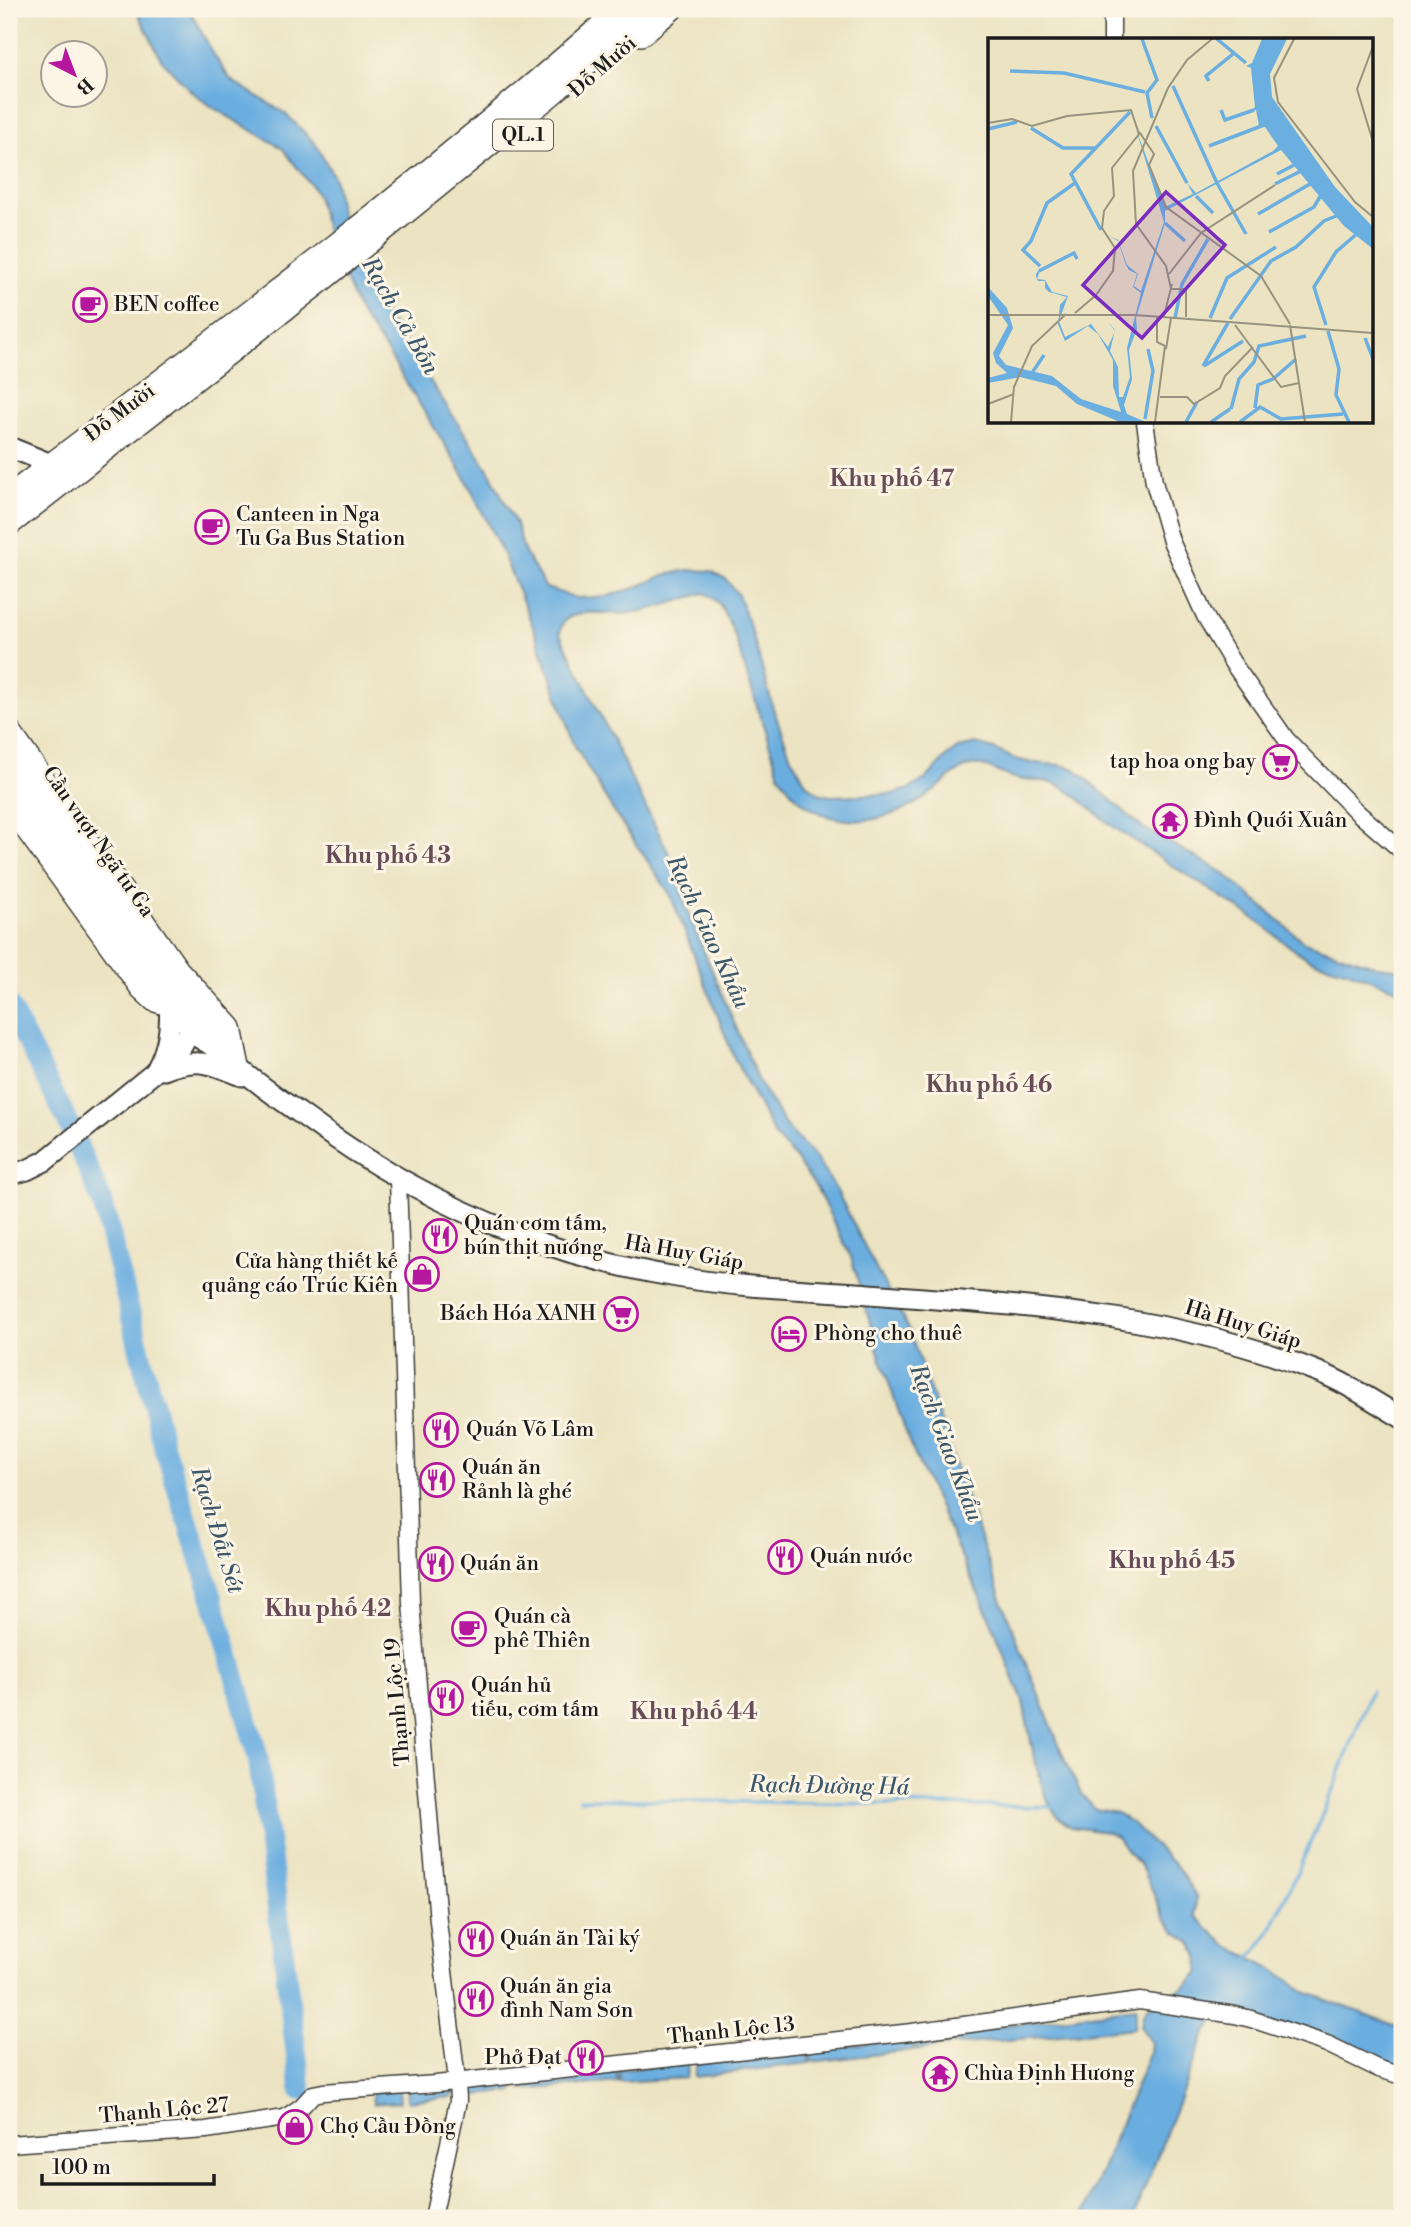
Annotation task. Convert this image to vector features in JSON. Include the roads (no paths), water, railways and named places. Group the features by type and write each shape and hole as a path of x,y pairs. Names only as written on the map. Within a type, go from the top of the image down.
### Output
{"highway":[{"name":"Đỗ Mười","path":"360,239 595,19 621,9"},
{"name":"Đỗ Mười","path":"360,239 551,94 650,9"},
{"name":"Đỗ Mười","path":"360,239 533,127 671,9"},
{"name":"QL.1","path":"315,275 360,239"},
{"name":"QL.1","path":"315,275 360,239"},
{"name":"Đỗ Mười","path":"51,464 71,450 84,426 150,391 315,275"},
{"name":"Đỗ Mười","path":"9,524 150,391 206,388 315,275"},
{"name":"QL.1","path":"9,497 51,464"},
{"path":"9,732 177,970 230,1028 232,1060"},
{"path":"9,804 142,988 155,1000 178,1003"}],"main road":[{"path":"9,446 51,464"},
{"name":"Cầu vượt Ngã tư Ga","path":"9,757 143,957"},
{"name":"Cầu vượt Ngã tư Ga","path":"9,780 143,957"},
{"name":"Hà Huy Giáp","path":"143,957 178,1003 189,1028 199,1038 339,1142 398,1178 501,1229 599,1261 678,1278 748,1287 1057,1308 1167,1326 1205,1335 1324,1374 1402,1418"},
{"path":"153,1074 164,1056 178,1003"},
{"name":"Hà Huy Giáp","path":"178,1003 210,1028 232,1060"},
{"name":"Hà Huy Giáp","path":"9,1175 27,1170 59,1151 177,1054 185,1042 189,1028"},
{"name":"Hà Huy Giáp","path":"153,1074 187,1063 205,1062 222,1066 257,1082"}],"street":[{"path":"1112,9 1112,38"},
{"path":"1145,424 1154,482 1171,541 1205,616 1232,662 1286,739 1357,812 1402,851"},
{"name":"Thạnh Lộc 19","path":"398,1178 399,1281 411,1603 438,1921 457,2081 457,2101 433,2218"},
{"name":"Thạnh Lộc 13","path":"313,2094 912,2032 1129,2002 1152,2002 1235,2015 1327,2044 1379,2069 1402,2076"},
{"name":"Thạnh Lộc 27","path":"9,2144 206,2130 285,2118 313,2094"}],"water":[{"name":"Rạch Giao Khẩu","path":"136,9 189,9 231,80 286,114 315,143 334,177 342,220 375,297 488,469 516,524 525,553 546,588 577,598 605,597 664,575 689,570 711,571 726,579 738,595 791,757 806,783 818,793 830,796 892,794 909,789 927,778 958,748 976,744 1015,759 1075,769 1142,827 1222,872 1304,942 1377,966 1402,969 1402,991 1307,958 1252,917 1131,839 1073,794 1044,781 1018,779 987,767 974,766 956,773 925,798 885,816 845,820 808,806 792,793 779,774 733,631 721,606 704,593 640,612 577,614 568,618 561,626 560,634 669,854 692,923 760,1084 785,1125 817,1160 837,1191 909,1329 1001,1599 1081,1794 1095,1809 1117,1813 1133,1824 1178,1868 1196,1896 1195,1916 1226,1945 1269,1967 1308,1993 1402,2028 1402,2069 1225,2010 1213,2022 1203,2039 1133,2218 1082,2218 1150,2051 1151,2043 1141,2027 1143,2014 1146,2009 1187,1985 1198,1974 1199,1956 1191,1942 1174,1931 1165,1919 1140,1864 1117,1837 1107,1832 1071,1827 1056,1816 1046,1798 1034,1757 1023,1702 993,1626 909,1442 880,1357 851,1257 817,1189 796,1159 775,1136 735,1060 670,894 614,812 575,746 532,624 503,554 466,479 388,353 359,312 329,242 317,195 282,148 212,107 192,92 161,59"},
{"path":"1136,2008 1134,2028 955,2045 951,2033"},
{"path":"949,2034 952,2045 917,2050 914,2038"},
{"path":"912,2038 914,2050 812,2062 809,2050"},
{"path":"806,2050 810,2063 694,2077 697,2063"},
{"path":"688,2064 686,2078 620,2082 619,2070"},
{"path":"616,2070 618,2082 522,2090 522,2080"},
{"path":"513,2080 514,2091 467,2096 469,2085"},
{"path":"456,2086 453,2097 407,2101 408,2088"},
{"path":"399,2089 400,2102 373,2104 372,2091"}],"waterway":[{"name":"Rạch Đất Sét","path":"9,1006 66,1118 102,1201 164,1447 215,1606 258,1757 301,2090"},
{"path":"1248,1959 1266,1936 1289,1890 1332,1792 1371,1691"},
{"name":"Rạch Đường Há","path":"580,1799 1054,1807"}],"place":[{"name":"BEN coffee","path":"90,305"},
{"name":"Canteen in Nga Tu Ga Bus Station","path":"212,527"},
{"name":"tap hoa ong bay","path":"1280,762"},
{"name":"Đình Quới Xuân","path":"1170,821"},
{"name":"Quán cơm tấm, bún thịt nướng","path":"440,1236"},
{"name":"Cửa hàng thiết kế quảng cáo Trúc Kiên","path":"422,1274"},
{"name":"Bách Hóa XANH","path":"621,1314"},
{"name":"Phòng cho thuê","path":"789,1334"},
{"name":"Quán Võ Lâm","path":"441,1430"},
{"name":"Quán ăn Rảnh là ghé","path":"437,1480"},
{"name":"Quán nước","path":"785,1557"},
{"name":"Quán ăn","path":"436,1564"},
{"name":"Quán cà phê Thiên","path":"469,1629"},
{"name":"Quán hủ tiếu, cơm tấm","path":"446,1698"},
{"name":"Quán ăn Tài ký","path":"476,1939"},
{"name":"Quán ăn gia đình Nam Sơn","path":"476,1999"},
{"name":"Phở Đạt","path":"586,2058"},
{"name":"Chùa Định Hương","path":"940,2074"},
{"name":"Chợ Cầu Đồng","path":"295,2127"}],"district":[{"name":"Khu phố 47","path":"892,479"},
{"name":"Khu phố 43","path":"388,856"},
{"name":"Khu phố 46","path":"989,1085"},
{"name":"Khu phố 45","path":"1172,1561"},
{"name":"Khu phố 42","path":"328,1609"},
{"name":"Khu phố 44","path":"694,1712"}],"water label":[{"name":"Rạch Cả Bốn","path":"400,316"}]}
